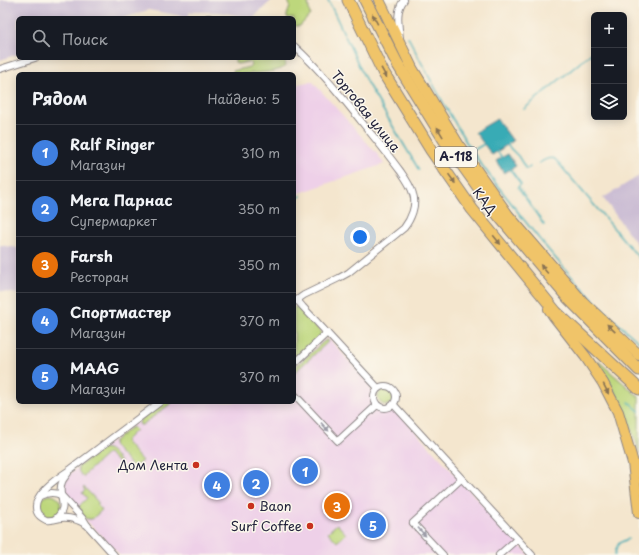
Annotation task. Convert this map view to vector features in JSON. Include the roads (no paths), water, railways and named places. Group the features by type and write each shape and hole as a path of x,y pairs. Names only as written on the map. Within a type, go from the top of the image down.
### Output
{"highway":[{"name":"КАД","path":"348,0 383,72 431,150 472,209 556,312 639,389"},
{"name":"КАД","path":"365,0 398,63 445,141 500,216 569,299 639,370"}],"main road":[{"path":"379,0 412,68 460,147 508,215 583,302 638,354"},
{"path":"538,291 553,315 585,356 603,383 618,412 633,463 639,513"}],"street":[{"path":"401,46 398,14 404,0"},
{"name":"Торговая улица","path":"296,48 325,76 389,155 411,187 414,195 412,213 404,228 348,273 296,301"},
{"path":"0,69 29,60"},
{"path":"296,301 378,388"},
{"path":"296,362 327,333"},
{"path":"388,385 394,389 397,395 394,405 383,408 377,405 374,398 375,391 378,388 388,385"},
{"path":"296,396 338,441 377,405"},
{"path":"87,525 76,519 69,518 54,520 43,519 36,511 39,496 42,491 60,476 157,404"},
{"path":"394,405 532,555"},
{"path":"54,520 62,512 62,482 71,469"},
{"path":"444,555 413,523 461,478"},
{"path":"39,496 50,493 57,493 61,496 114,555"},
{"path":"500,555 517,539"}],"water":[{"path":"497,119 513,141 492,155 475,132"},
{"path":"508,154 516,166 504,173 496,161"}],"waterway":[{"path":"328,0 367,83 419,170"},
{"path":"408,37 472,152 490,176 569,274 603,309 639,342"},
{"path":"524,109 591,53"},
{"path":"469,153 484,144"},
{"path":"506,144 518,156 526,169 530,167"},
{"path":"497,151 503,159"},
{"path":"539,163 545,160 555,159 639,258"},
{"path":"510,169 521,184 518,187 544,225"},
{"path":"296,198 301,196"},
{"path":"629,402 639,411"},
{"path":"615,555 619,543 628,539"}],"place":[{"name":"Дом Лента","path":"196,465"},
{"name":"Ralf Ringer","path":"305,471"},
{"name":"Мега Парнас","path":"256,483"},
{"name":"Спортмастер","path":"217,485"},
{"name":"Baon","path":"251,506"},
{"name":"Farsh","path":"337,506"},
{"name":"MAAG","path":"373,525"},
{"name":"Surf Coffee","path":"310,526"}]}
